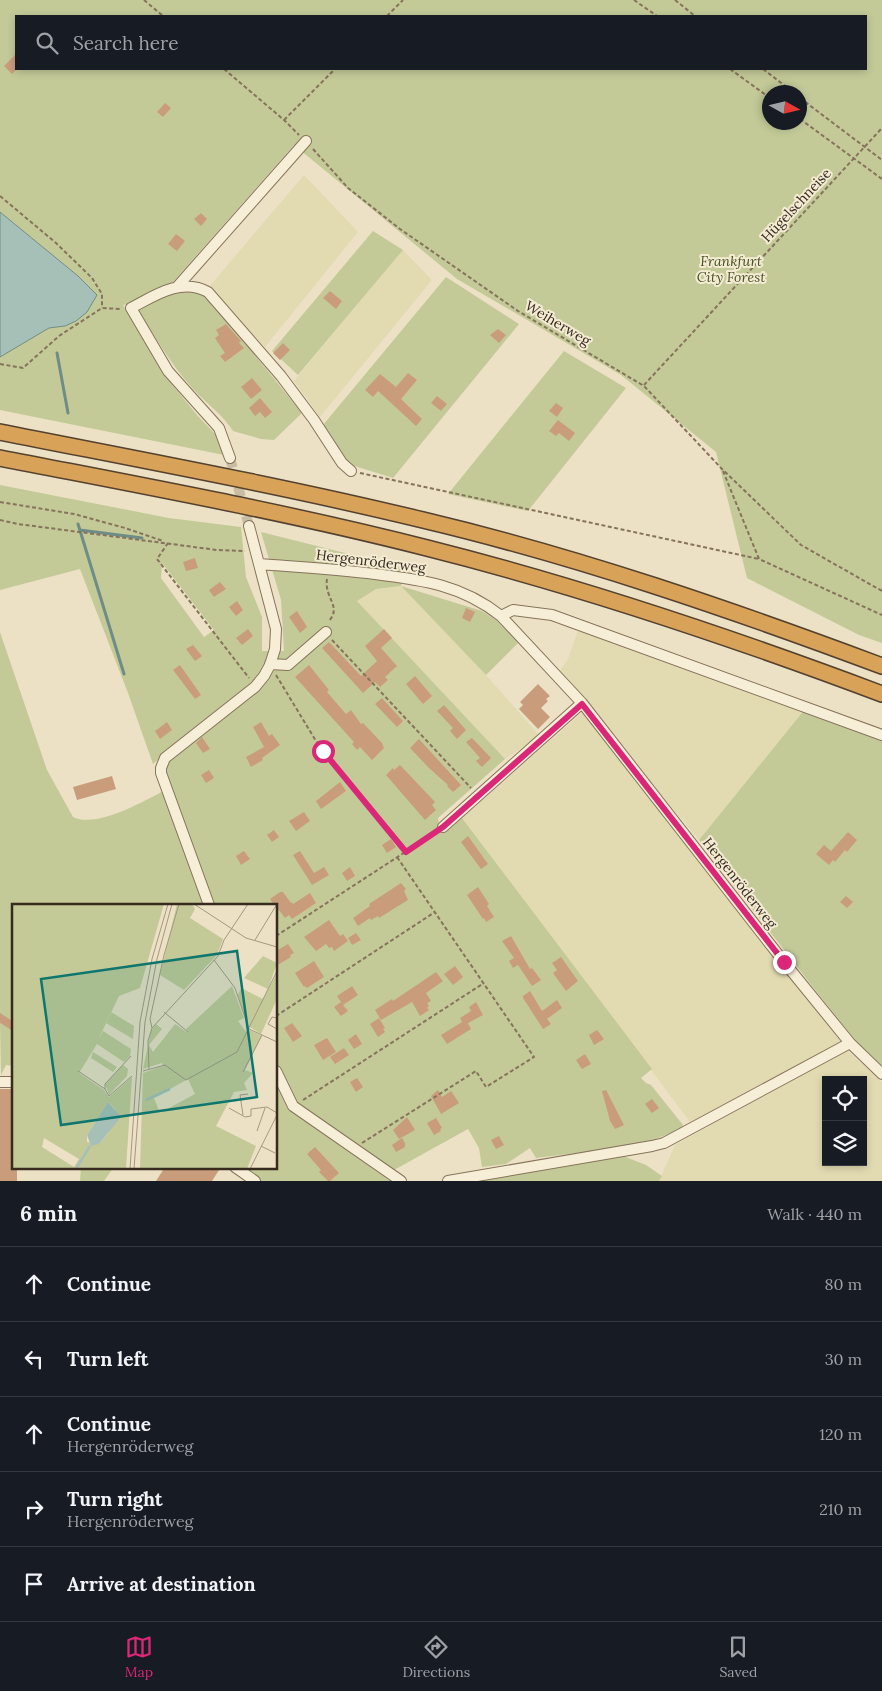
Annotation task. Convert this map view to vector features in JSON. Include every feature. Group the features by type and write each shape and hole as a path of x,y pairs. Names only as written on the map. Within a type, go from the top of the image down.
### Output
{"highway":[{"path":"0,432 252,482 441,524 647,584 781,629 882,666"},
{"path":"0,458 245,506 483,562 638,608 771,653 882,694"}],"street":[{"path":"177,287 306,141"},
{"path":"230,458 219,428 168,371 131,308 163,291 177,287 198,288 208,292 281,376 314,420 342,463 351,471"},
{"path":"208,904 161,773 161,768 165,758 255,686 264,676 270,665 275,649 276,629 249,526"},
{"name":"Hergenröderweg","path":"260,564 426,581 468,595 501,616 582,704 850,1043 882,1074"},
{"path":"501,616 513,610 552,615 882,735"},
{"path":"270,665 288,665 326,632"},
{"path":"443,827 582,704"},
{"path":"448,1181 664,1143 850,1043"},
{"path":"278,1075 293,1106 401,1181"},
{"path":"236,1168 255,1181"}],"path":[{"path":"144,0 162,15"},
{"path":"388,15 404,0"},
{"path":"634,0 656,15"},
{"path":"674,0 694,15"},
{"name":"Weiherweg","path":"225,70 306,141 348,188 400,229 518,311 644,386 722,469 801,545 882,591"},
{"path":"284,120 334,70"},
{"path":"731,70 762,92"},
{"path":"764,70 784,85"},
{"path":"807,103 882,160"},
{"path":"807,124 882,179"},
{"name":"Hügelschneise","path":"644,386 882,128"},
{"path":"0,196 56,243 92,278 102,294 102,308"},
{"path":"0,364 23,368 59,336 102,308 131,308"},
{"path":"722,469 759,559"},
{"path":"351,471 759,559 882,615"},
{"path":"0,502 74,514 125,528 168,543"},
{"path":"0,520 217,550 256,552"},
{"path":"168,543 157,559 255,686"},
{"path":"329,570 326,584 334,609 332,618 325,626 326,632 478,796"},
{"path":"270,665 316,741 406,852"},
{"path":"278,935 443,827"},
{"path":"353,1149 476,1071 486,1088 534,1057 397,857"},
{"path":"278,1015 435,912"},
{"path":"293,1106 484,983"}],"shaded area":[{"path":"304,175 358,232 265,347 208,288"},
{"path":"403,250 432,280 320,417 294,381"},
{"path":"401,586 486,675 540,736 505,759 357,601 376,589"},
{"path":"580,625 805,709 699,840 559,672 568,659"},
{"path":"582,713 843,1042 690,1122 462,818"},
{"path":"847,1050 882,1082 882,1181 659,1181 675,1145"}],"green space":[{"name":"Frankfurt City Forest","path":"0,0 882,0 882,643 859,635 747,578 716,452 621,375 457,279 294,145 173,282 129,304 123,305 162,372 217,436 224,455 0,410 0,357 49,328 65,326 78,276 0,212"},
{"path":"373,231 403,250 298,375 272,351"},
{"path":"446,277 519,324 393,478 348,464 323,425"},
{"path":"179,290 205,294 302,413 274,440 261,439 233,431 185,380 137,309"},
{"path":"564,351 626,388 528,511 448,494"},
{"path":"0,485 169,518 241,527 246,577 262,617 262,651 284,651 281,600 261,532 405,568 401,586 376,589 357,601 505,759 438,818 439,826 445,833 462,818 652,1069 641,1078 651,1085 683,1125 681,1129 640,1145 536,1158 530,1148 506,1164 482,1167 479,1148 468,1129 385,1175 392,1181 245,1181 226,1168 278,1168 278,904 12,904 12,1023 0,1014 0,632 47,770 73,817 83,820 108,816 135,806 169,788 159,759 153,764 80,569 0,590","holes":["162,563 214,630 204,637 161,578"]},
{"path":"401,586 482,611 504,625 519,642 486,675"},
{"path":"805,709 882,739 882,1066 856,1041 699,840"},
{"path":"0,1023 12,1031 12,1066 6,1065 1,1075"},
{"path":"623,1156 646,1165 662,1176 659,1181 470,1181"},
{"path":"81,1168 113,1168 104,1181 80,1181"}],"water":[{"path":"0,212 78,276 97,295 87,312 76,321 65,326 49,328 0,357"}],"building":[{"path":"15,55 16,70 12,74 4,66"},
{"path":"165,103 171,108 163,117 157,112"},
{"path":"201,213 207,219 201,226 194,219"},
{"path":"176,234 185,241 177,251 168,244"},
{"path":"330,291 342,301 336,309 323,298"},
{"path":"226,324 241,341 239,343 244,348 225,362 220,356 225,353 215,338 219,335 216,330"},
{"path":"498,329 506,335 499,343 490,335"},
{"path":"283,343 290,350 280,360 273,353"},
{"path":"408,373 417,380 401,399 422,419 416,426 378,391 373,397 365,390 380,374 396,387"},
{"path":"252,378 262,390 251,399 241,387"},
{"path":"437,396 447,404 441,411 431,403"},
{"path":"260,398 272,412 265,418 260,412 255,416 249,408"},
{"path":"556,403 563,408 557,417 549,411"},
{"path":"558,420 575,433 569,441 559,433 556,436 549,431"},
{"path":"195,558 198,568 186,571 183,562"},
{"path":"220,582 226,589 214,597 209,590"},
{"path":"237,601 243,610 236,616 229,607"},
{"path":"466,608 475,612 470,622 462,618"},
{"path":"297,611 307,627 300,633 289,617"},
{"path":"248,629 253,636 242,645 236,638"},
{"path":"384,629 392,638 381,648 397,666 385,677 388,680 380,687 375,682 363,693 322,648 329,642 361,676 377,661 365,646"},
{"path":"193,645 202,656 195,661 186,649"},
{"path":"180,665 201,695 195,699 173,670"},
{"path":"309,665 329,690 327,692 346,714 351,710 361,724 363,723 382,743 384,748 372,760 360,747 357,750 352,744 354,742 295,677"},
{"path":"415,676 432,696 423,704 406,684"},
{"path":"538,684 550,696 541,708 550,717 538,729 519,709 523,705 520,702"},
{"path":"382,698 403,721 397,727 375,704"},
{"path":"444,705 466,730 457,739 450,731 453,728 437,711"},
{"path":"167,722 172,730 160,739 155,731"},
{"path":"261,722 269,736 272,734 280,745 262,758 263,760 251,767 246,757 264,747 253,727"},
{"path":"202,737 210,749 203,753 196,743"},
{"path":"472,738 491,758 482,767 476,761 480,758 466,742"},
{"path":"419,739 461,785 453,792 410,748"},
{"path":"400,765 435,802 432,805 436,810 425,820 386,775 393,768 394,770"},
{"path":"209,770 214,778 206,783 201,775"},
{"path":"112,776 116,789 77,800 73,787"},
{"path":"340,782 346,791 321,809 316,801"},
{"path":"304,812 310,821 296,831 289,821"},
{"path":"274,830 279,837 272,842 267,835"},
{"path":"848,832 857,840 835,862 833,860 829,865 816,854 824,845 831,851"},
{"path":"468,836 488,864 481,869 461,842"},
{"path":"391,839 396,847 387,853 382,845"},
{"path":"244,851 250,859 241,865 236,856"},
{"path":"300,851 314,873 324,867 329,875 312,885 293,855"},
{"path":"350,867 355,876 347,881 342,873"},
{"path":"401,883 406,889 404,891 408,900 379,918 378,916 371,920 370,918 358,926 353,918 370,906 369,904"},
{"path":"478,887 489,904 487,906 494,917 486,922 467,895"},
{"path":"283,892 293,904 310,893 316,903 292,919 289,915 285,918 278,911 278,904 273,904 270,899"},
{"path":"846,896 853,902 847,908 840,902"},
{"path":"329,920 340,936 343,934 348,941 334,951 332,947 329,948 326,944 316,951 304,937"},
{"path":"356,933 361,940 352,945 348,938"},
{"path":"511,936 530,969 532,968 541,980 532,986 518,965 513,968 509,961 514,958 502,941"},
{"path":"288,944 294,953 278,965 278,950"},
{"path":"561,957 578,981 566,991 553,973 557,970 552,963"},
{"path":"314,961 324,977 307,988 304,987 295,973"},
{"path":"455,966 463,977 453,985 444,974"},
{"path":"436,972 443,981 426,993 431,1001 427,1003 429,1010 420,1016 412,1002 381,1020 375,1010 392,999 393,1001"},
{"path":"352,986 358,995 343,1005 348,1011 341,1016 334,1007 341,1002 337,996"},
{"path":"530,991 542,1011 557,1000 562,1008 547,1019 551,1024 543,1029 523,998"},
{"path":"476,1002 483,1015 468,1023 471,1029 447,1044 441,1035 462,1022 460,1018 471,1011 469,1007"},
{"path":"0,1013 12,1021 12,1031 0,1023"},
{"path":"379,1018 385,1028 383,1029 385,1032 378,1037 370,1024"},
{"path":"292,1023 302,1036 293,1042 284,1028"},
{"path":"597,1030 604,1039 594,1045 589,1035"},
{"path":"356,1034 362,1044 354,1049 348,1040"},
{"path":"327,1038 336,1052 323,1060 314,1045"},
{"path":"344,1048 349,1055 335,1064 330,1057"},
{"path":"585,1054 591,1064 582,1069 576,1060"},
{"path":"357,1078 363,1087 356,1092 350,1082"},
{"path":"0,1089 12,1089 12,1168 17,1168 17,1181 0,1181"},
{"path":"438,1090 442,1097 451,1091 459,1103 441,1114 431,1096"},
{"path":"606,1090 624,1125 615,1129 610,1121 602,1091"},
{"path":"652,1099 659,1108 652,1113 645,1104"},
{"path":"407,1117 415,1130 399,1139 393,1130"},
{"path":"436,1118 442,1128 440,1129 441,1131 434,1135 427,1123"},
{"path":"499,1136 504,1145 496,1149 491,1140"},
{"path":"402,1138 405,1147 396,1152 392,1145"},
{"path":"315,1147 339,1173 330,1181 319,1172 321,1170 307,1154"},
{"path":"164,1168 220,1168 212,1181 156,1181"}],"waterway":[{"path":"57,353 68,413"},
{"path":"78,524 124,674"},
{"path":"80,530 142,538"}],"tunnel":[{"path":"230,458 249,526"}],"route":[{"path":"323,751 406,852 443,827 582,704 603,728 784,962"}]}
